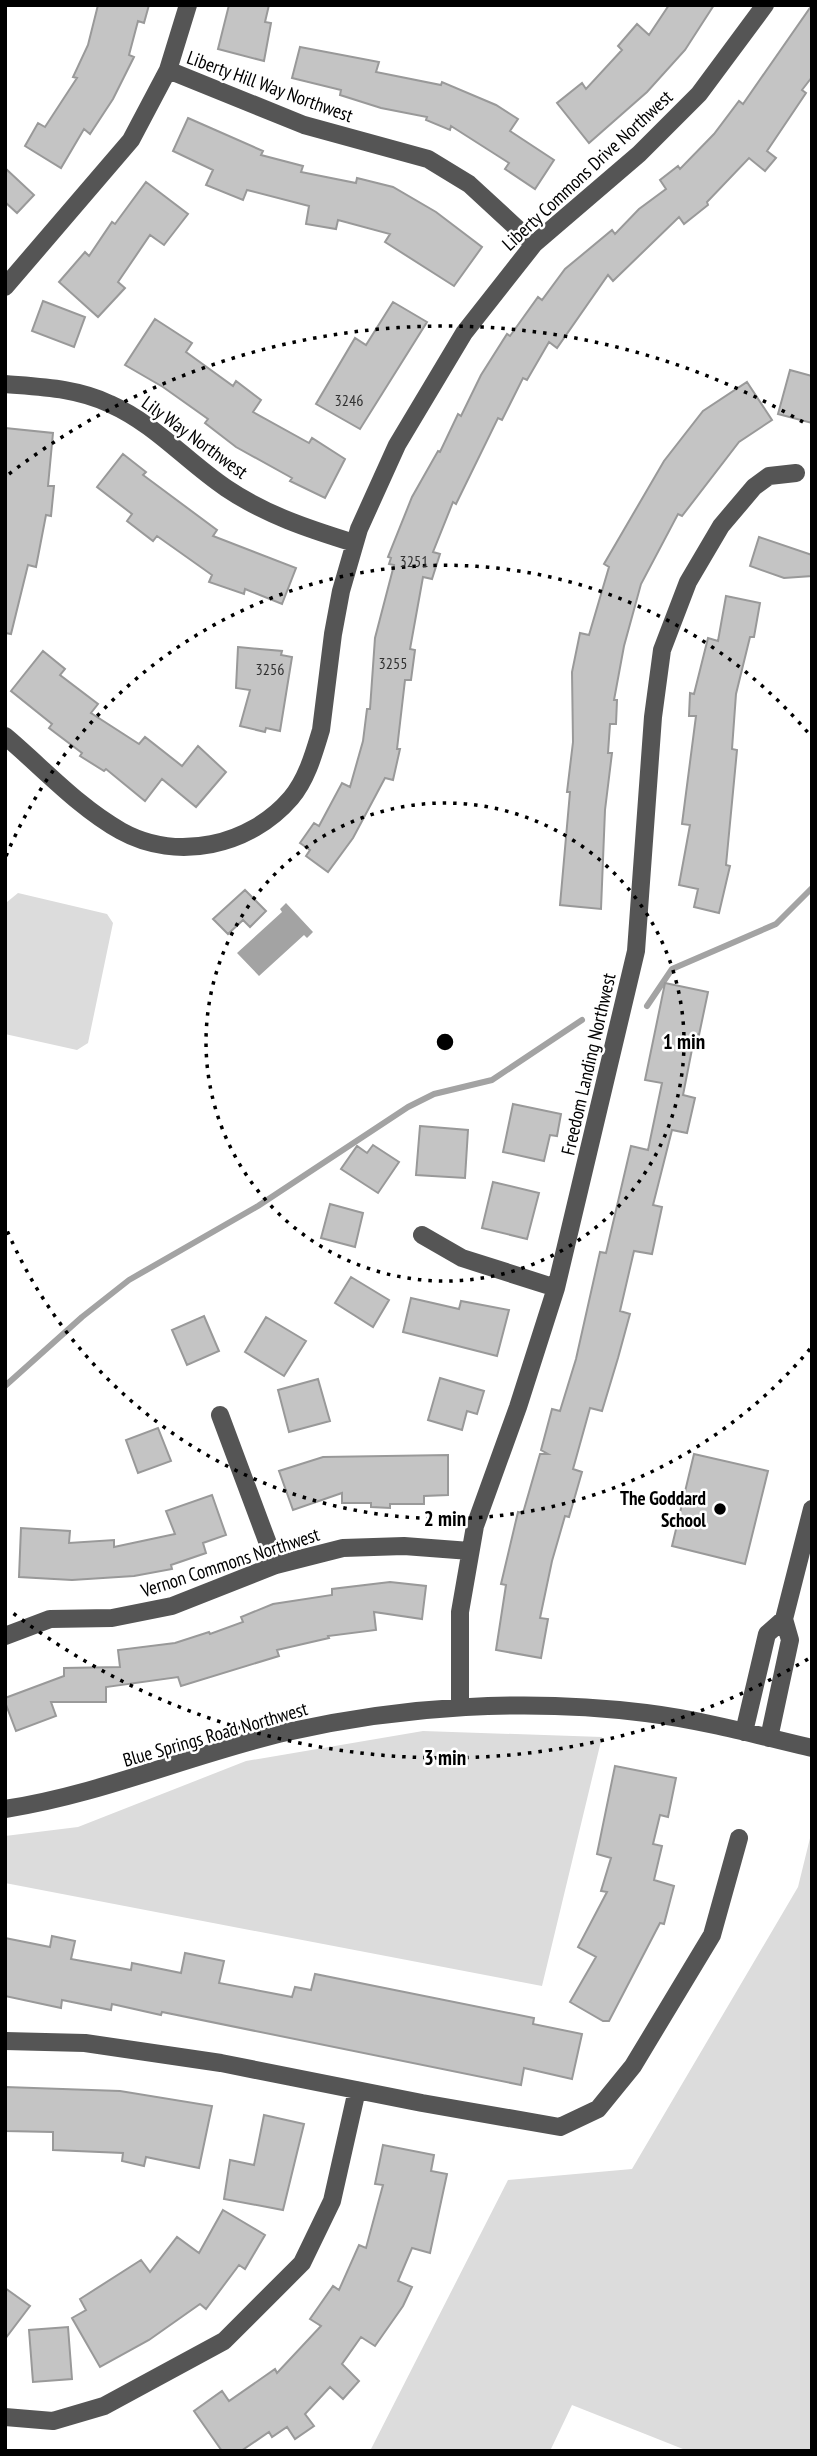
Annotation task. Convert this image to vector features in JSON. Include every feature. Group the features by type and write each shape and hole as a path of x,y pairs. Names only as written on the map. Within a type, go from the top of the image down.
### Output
{"street":[{"path":"5,287 117,160 146,116 168,70 188,5"},
{"name":"Liberty Commons Drive Northwest","path":"5,736 105,821 147,842 199,847 221,842 260,825 292,797 315,751 321,730 333,634 354,543 397,445 464,333 497,287 534,244 668,127 715,75 765,5"},
{"name":"Liberty Hill Way Northwest","path":"168,70 304,125 428,159 469,184 534,244"},
{"name":"Lily Way Northwest","path":"5,384 69,391 110,403 152,428 244,499 300,526 354,543"},
{"name":"Freedom Landing Northwest","path":"460,1707 460,1612 475,1526 518,1407 555,1288 636,951 653,717 665,639 672,616 703,552 736,507 769,476 796,473"},
{"path":"422,1235 462,1258 555,1288"},
{"path":"220,1415 276,1564"},
{"path":"769,1738 790,1640 784,1619 812,1509"},
{"name":"Vernon Commons Northwest","path":"5,1636 50,1619 112,1618 172,1606 276,1564 343,1548 374,1545 470,1551"},
{"path":"744,1732 767,1634 784,1619"},
{"name":"Blue Springs Road Northwest","path":"5,1809 107,1786 286,1732 365,1717 460,1707 571,1708 645,1713 812,1748"},
{"path":"5,2041 85,2043 221,2063 559,2127 598,2109 633,2066 712,1935 739,1838"},
{"path":"5,2417 53,2421 104,2406 224,2341 302,2263 332,2201 357,2090"}],"shaded area":[{"path":"18,893 107,914 113,923 88,1043 77,1050 5,1034 5,909 7,902"},
{"path":"286,903 313,932 307,938 304,935 259,976 237,953 282,912 280,909"},
{"path":"423,1731 602,1737 542,1986 5,1883 5,1836 78,1827 246,1761"},
{"path":"812,1830 812,2451 688,2451 572,2405 550,2451 370,2451 508,2180 632,2169 798,1887"}],"building":[{"path":"98,5 149,5 144,23 138,21 129,55 134,57 113,99 90,134 84,129 61,168 25,146 38,123 45,127 77,78 73,77 88,45"},
{"path":"229,5 269,5 265,22 271,23 264,61 218,49"},
{"path":"669,5 714,5 685,50 647,92 589,143 557,103 582,83 586,89 622,50 618,46 637,24 649,35"},
{"path":"812,5 812,77 802,90 806,93 767,151 776,158 765,171 749,158 707,202 708,205 684,224 679,217 613,281 608,275 557,348 549,342 527,380 523,378 502,420 498,418 456,504 453,502 433,552 440,554 432,579 423,577 410,649 415,650 411,680 405,680 397,749 400,749 393,780 385,778 353,838 328,872 306,856 310,850 300,843 314,823 319,826 342,783 350,787 363,741 367,709 370,709 375,638 394,565 389,564 391,558 388,557 412,497 438,451 440,452 458,414 461,416 481,375 507,334 510,336 538,297 542,300 565,269 612,230 615,234 639,209 666,189 660,180 678,166 680,169 714,134 739,101 743,104"},
{"path":"300,47 379,62 376,72 441,85 442,82 496,105 518,119 510,131 554,160 535,189 505,169 509,163 451,126 450,130 426,120 427,117 381,108 340,95 341,90 292,78"},
{"path":"188,118 263,151 261,155 303,166 301,172 356,183 357,178 393,187 436,212 482,247 454,286 385,242 390,234 338,220 336,229 306,224 309,206 247,190 243,200 206,185 213,170 173,151"},
{"path":"5,168 34,195 17,213 5,202"},
{"path":"146,182 188,214 164,245 150,235 118,282 125,288 98,317 59,282 85,252 89,256 112,222 115,224"},
{"path":"43,301 85,317 74,347 32,331"},
{"path":"393,302 427,322 360,429 316,404 355,338 366,345"},
{"path":"155,319 192,343 186,352 233,386 236,381 261,400 253,412 309,443 312,438 345,459 325,498 290,481 292,478 236,447 205,423 208,419 163,387 125,365"},
{"path":"790,370 812,376 812,423 778,414"},
{"path":"747,382 772,420 739,442 682,516 678,514 641,584 624,646 614,700 617,700 616,724 610,724 608,753 612,753 605,810 601,909 560,905 573,742 572,672 580,633 589,635 609,567 604,564 664,461 703,411"},
{"path":"5,428 53,433 48,486 54,486 51,516 46,515 36,567 28,565 11,634 5,633"},
{"path":"123,454 146,472 143,475 217,530 213,536 296,568 282,604 245,589 244,594 209,582 212,575 157,536 153,541 127,521 132,514 97,487"},
{"path":"759,537 812,555 812,576 784,578 750,566"},
{"path":"726,596 760,603 754,637 750,637 736,694 732,749 737,750 726,865 730,866 719,913 694,907 698,889 679,885 690,825 682,824 696,716 689,716 690,693 694,694 708,638 718,641"},
{"path":"238,647 282,651 281,655 292,657 280,731 266,728 265,732 240,726 250,690 236,688"},
{"path":"43,651 65,669 60,675 98,704 91,713 139,744 145,737 182,766 198,746 226,772 196,807 162,779 145,801 106,769 104,771 80,756 82,753 49,728 52,724 11,691"},
{"path":"245,890 266,911 250,927 243,920 228,934 213,919"},
{"path":"665,983 708,992 699,1035 695,1034 683,1095 695,1098 687,1133 672,1130 653,1205 662,1207 652,1254 634,1251 620,1311 630,1314 618,1358 602,1411 590,1408 573,1469 582,1472 552,1561 540,1618 548,1619 541,1658 496,1650 506,1585 501,1584 518,1512 523,1513 540,1454 548,1454 541,1450 552,1409 560,1411 576,1359 600,1252 606,1253 631,1146 648,1150 662,1083 645,1080"},
{"path":"513,1104 561,1114 557,1136 550,1135 544,1161 503,1152"},
{"path":"420,1126 468,1130 465,1178 416,1175"},
{"path":"373,1145 399,1162 378,1193 341,1169 357,1146 367,1153"},
{"path":"493,1182 539,1193 527,1239 482,1228"},
{"path":"330,1204 363,1213 355,1247 321,1238"},
{"path":"351,1277 389,1300 373,1327 335,1303"},
{"path":"411,1298 459,1309 461,1301 509,1310 497,1356 403,1332"},
{"path":"204,1316 219,1351 187,1365 172,1330"},
{"path":"266,1317 306,1341 284,1376 245,1352"},
{"path":"440,1378 484,1391 477,1414 467,1411 462,1430 428,1420"},
{"path":"318,1379 330,1421 289,1432 278,1390"},
{"path":"158,1428 171,1461 138,1473 126,1440"},
{"name":"The Goddard School","path":"694,1454 768,1471 745,1564 672,1546"},
{"path":"448,1455 448,1495 424,1496 424,1504 390,1504 390,1508 371,1507 371,1503 342,1503 342,1493 293,1510 279,1471 323,1457"},
{"path":"212,1495 226,1535 203,1543 206,1553 171,1565 172,1569 134,1576 72,1580 19,1577 21,1528 70,1531 69,1543 114,1540 114,1547 175,1534 166,1511"},
{"path":"390,1582 426,1586 422,1619 374,1612 376,1630 328,1636 329,1638 277,1650 279,1656 181,1686 178,1677 106,1687 106,1702 51,1702 56,1716 16,1731 5,1702 5,1698 64,1676 64,1668 120,1667 118,1650 175,1643 209,1632 210,1634 243,1622 241,1617 273,1604 332,1595 332,1589"},
{"path":"615,1766 676,1778 668,1817 660,1815 653,1844 662,1846 654,1880 674,1886 664,1924 660,1923 609,2021 603,2021 570,2002 596,1957 578,1947 607,1892 601,1891 611,1858 597,1854"},
{"path":"52,1936 75,1941 71,1959 131,1970 132,1963 181,1973 185,1953 224,1961 219,1983 292,1997 295,1987 311,1990 315,1974 534,2018 533,2024 582,2034 572,2079 524,2068 521,2085 162,2012 161,2015 112,2004 111,2010 62,2000 61,2008 5,1996 5,1938 50,1947"},
{"path":"5,2087 120,2091 212,2106 199,2168 146,2157 144,2166 122,2161 123,2153 53,2150 53,2132 5,2131"},
{"path":"264,2115 304,2124 283,2210 224,2199 230,2160 254,2165"},
{"path":"383,2145 434,2155 431,2171 447,2174 430,2253 412,2248 398,2281 412,2287 403,2306 375,2346 361,2337 342,2364 359,2381 343,2399 330,2387 305,2414 314,2426 295,2439 287,2427 272,2437 269,2432 241,2451 222,2451 194,2411 222,2391 229,2401 275,2369 277,2373 321,2326 310,2319 333,2286 339,2290 359,2245 366,2248 383,2185 375,2184"},
{"path":"223,2210 265,2235 245,2269 239,2265 206,2309 200,2304 149,2340 100,2367 72,2318 86,2310 80,2299 141,2260 150,2272 177,2237 199,2253"},
{"path":"5,2288 30,2306 5,2339"},
{"path":"68,2327 72,2379 33,2382 29,2330"}],"waterway":[{"path":"647,1006 672,969 776,924 812,888"},
{"path":"5,1386 82,1317 129,1280 258,1206 408,1107 434,1094 492,1080 582,1020"}],"place":[{"name":"The Goddard School","path":"720,1509"}]}
